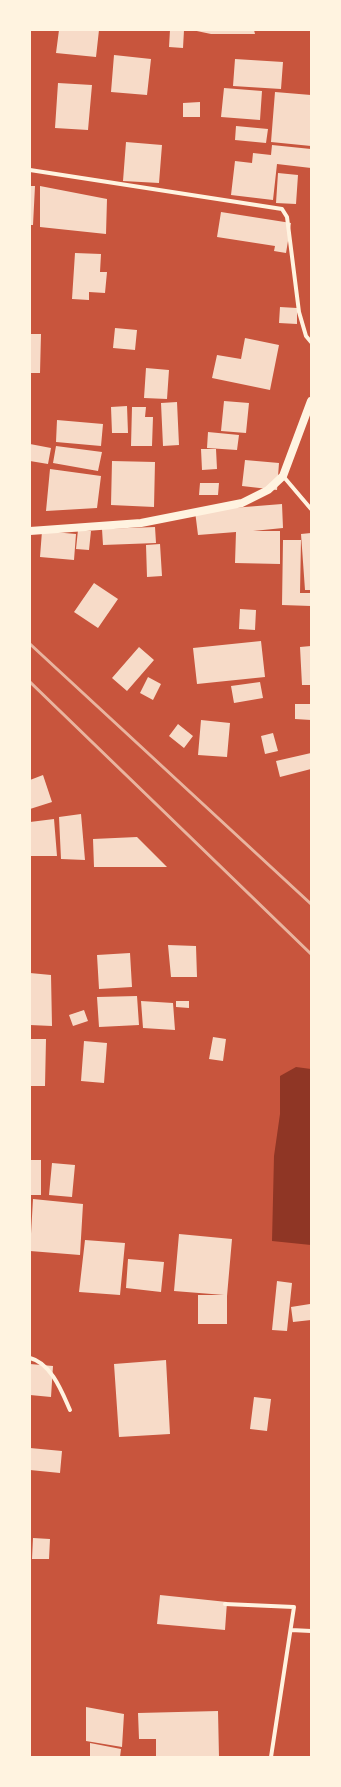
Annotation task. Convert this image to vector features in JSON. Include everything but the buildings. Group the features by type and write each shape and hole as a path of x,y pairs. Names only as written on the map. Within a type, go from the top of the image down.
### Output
{"main road":[{"path":"30,532 141,523 242,503 268,490 283,476 311,401"}],"street":[{"path":"30,170 282,209 287,217 299,312 306,336 311,342"},
{"path":"283,476 311,510"},
{"path":"30,1358 48,1369 60,1388 70,1410"},
{"path":"225,1604 294,1607 271,1757"},
{"path":"291,1630 311,1631"}],"shaded area":[{"path":"296,1067 311,1069 311,1245 272,1241 274,1156 280,1114 280,1076"}],"railway":[{"path":"30,644 311,904"},
{"path":"30,682 311,954"}]}
